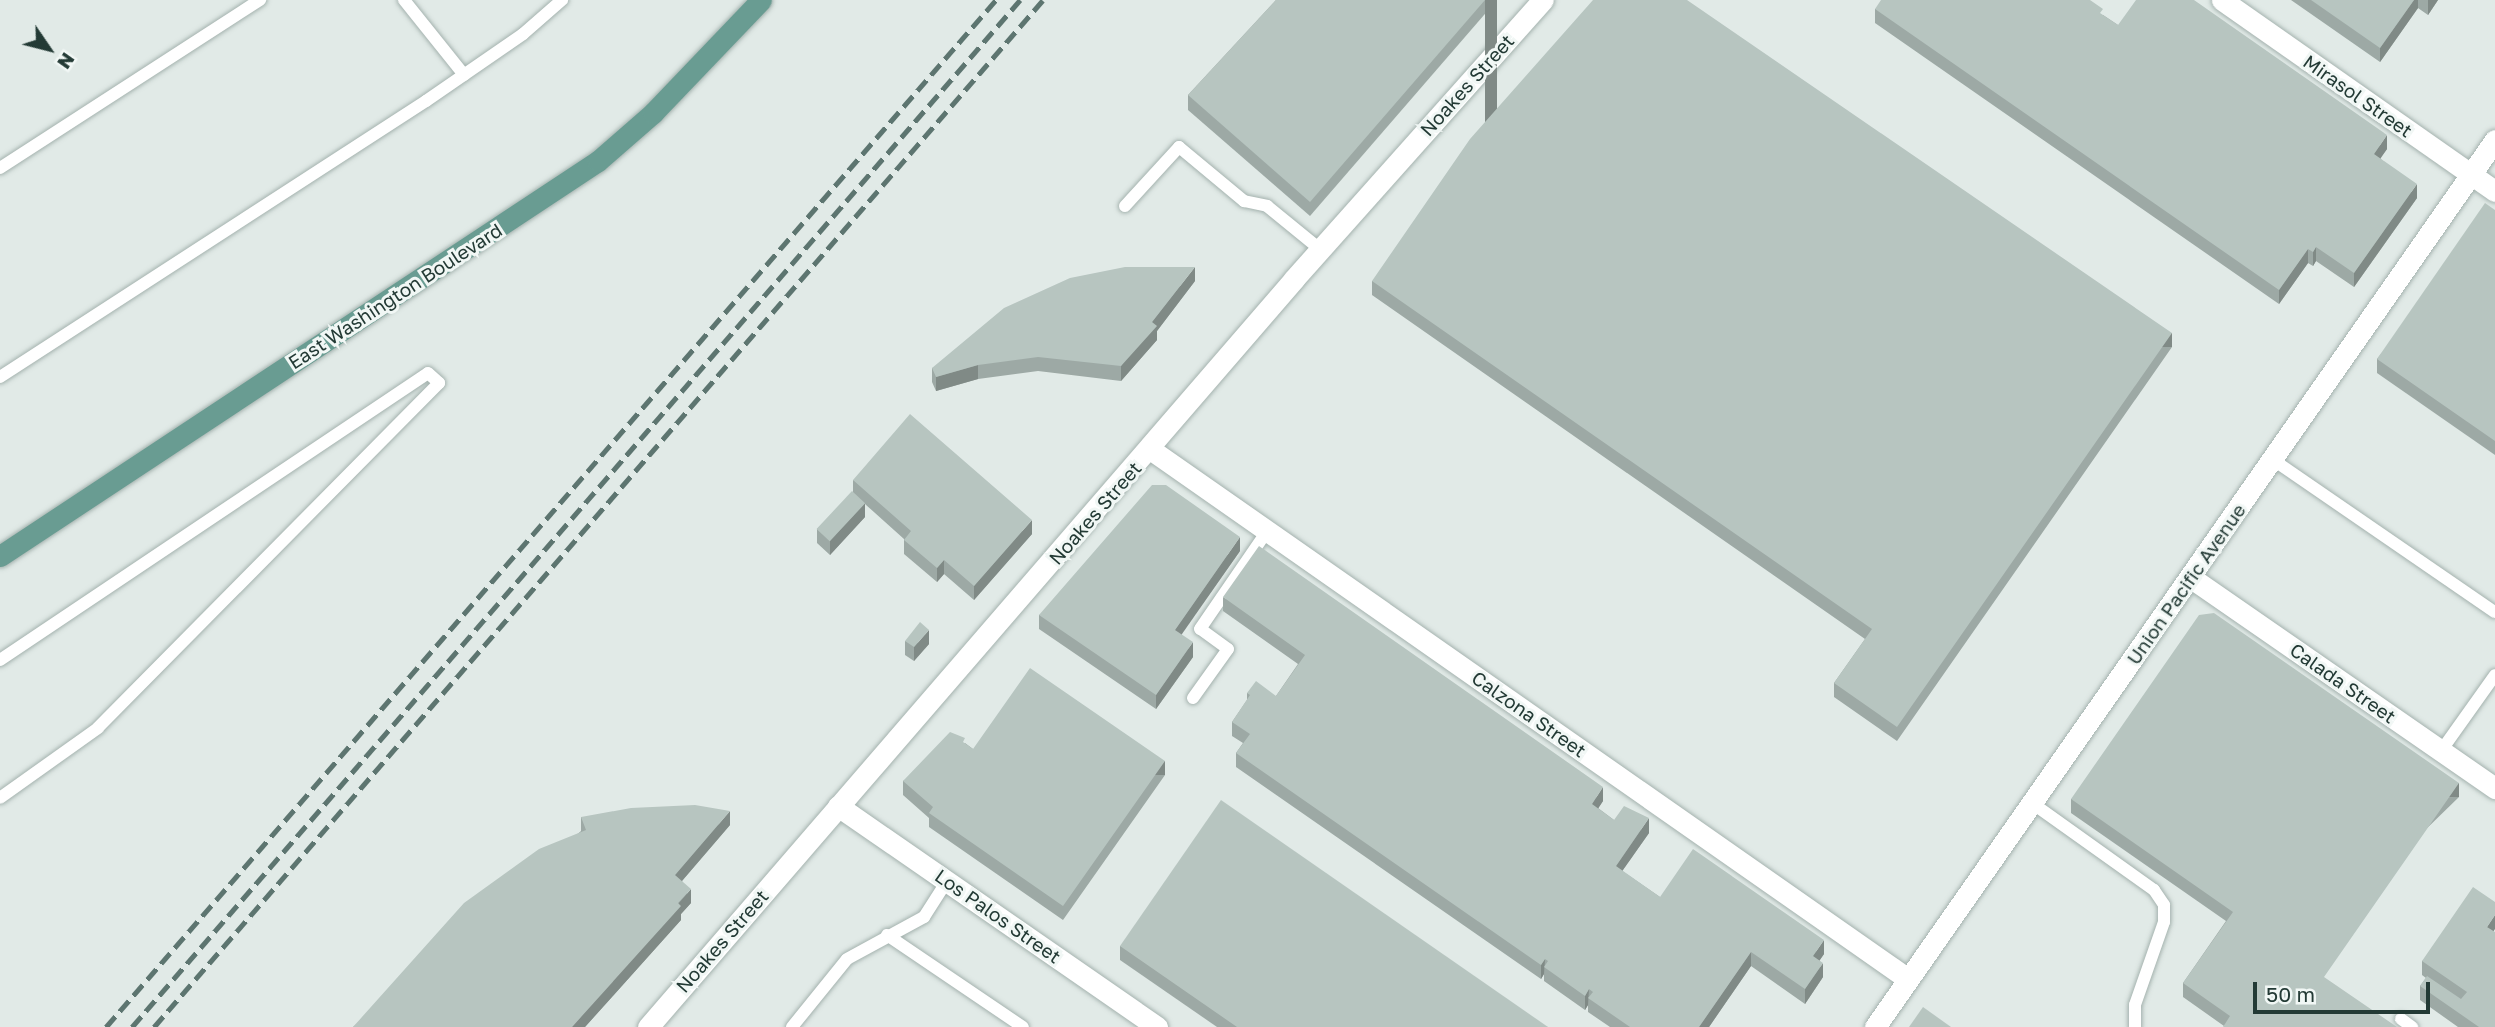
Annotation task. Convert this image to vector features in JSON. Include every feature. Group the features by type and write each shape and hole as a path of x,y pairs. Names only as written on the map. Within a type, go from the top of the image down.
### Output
{"main road":[{"name":"East Washington Boulevard","path":"0,556 598,160 688,79 761,0"}],"street":[{"name":"Noakes Street","path":"648,1027 1321,250 1543,0"},
{"name":"Mirasol Street","path":"2222,0 2495,191"},
{"name":"Union Pacific Avenue","path":"1875,1027 2495,140"},
{"name":"Calzona Street","path":"1150,449 1909,979"},
{"name":"Calada Street","path":"2190,577 2495,788"},
{"name":"Los Palos Street","path":"838,806 1157,1027"}],"lane":[{"path":"0,168 260,0"},
{"path":"404,0 464,75"},
{"path":"0,377 464,75 562,0"},
{"path":"1125,206 1179,148 1244,201 1267,206 1321,250"},
{"path":"0,660 428,373 439,383 126,702 52,763 0,798"},
{"path":"2272,459 2495,612"},
{"path":"1193,698 1228,649 1200,629 1267,531"},
{"path":"2441,751 2495,675"},
{"path":"2032,803 2154,890 2164,905 2164,922 2135,1005 2135,1027"},
{"path":"792,1027 847,959 923,917 947,881"},
{"path":"887,935 1023,1027"}],"building":[{"path":"1276,0 1485,0 1310,202 1188,95"},
{"path":"1593,0 1687,0 2172,333 1897,727 1834,683 1872,629 1372,281 1470,139"},
{"path":"1881,0 2090,0 2103,9 2100,13 2118,25 2136,0 2194,0 2387,135 2374,154 2417,184 2354,273 2316,247 2313,252 2308,249 2279,290 1875,9"},
{"path":"2311,0 2414,0 2380,48"},
{"path":"2485,203 2495,210 2495,441 2377,359"},
{"path":"1125,267 1195,267 1152,322 1157,326 1121,366 1038,357 978,365 936,377 932,368 1004,308 1070,278"},
{"path":"910,414 1032,520 974,586 944,560 937,568 904,540 911,531 853,480"},
{"path":"1152,485 1166,485 1240,537 1175,630 1193,642 1156,695 1039,615"},
{"path":"852,491 865,503 830,541 817,529"},
{"path":"1259,546 1603,787 1592,804 1614,820 1624,806 1649,818 1616,866 1660,897 1693,849 1824,940 1813,956 1823,963 1805,989 1751,952 1699,1027 1630,1027 1588,998 1593,992 1589,989 1585,996 1544,967 1548,961 1545,959 1541,965 1236,753 1250,734 1232,722 1250,695 1247,693 1256,681 1276,696 1305,655 1223,597"},
{"path":"2214,613 2459,783 2324,977 2397,1027 2223,1027 2230,1016 2183,983 2233,912 2071,799 2199,615"},
{"path":"920,622 929,630 914,647 905,641"},
{"path":"1030,668 1165,761 1063,906 929,813 933,807 903,781 950,732 965,738 963,742 973,749"},
{"path":"1221,800 1548,1027 1237,1027 1120,946"},
{"path":"695,805 730,811 675,875 691,889 678,903 681,906 572,1027 353,1027 464,903 539,849 586,830 581,817 631,808"},
{"path":"2473,887 2495,902 2495,915 2487,927 2495,932 2495,1027 2479,1027 2420,986 2427,976 2461,999 2467,992 2422,961"},
{"path":"1923,1007 1951,1027 1909,1027"}],"railway":[{"path":"106,1027 996,0"},
{"path":"132,1027 1020,0"},
{"path":"154,1027 1043,0"}]}
